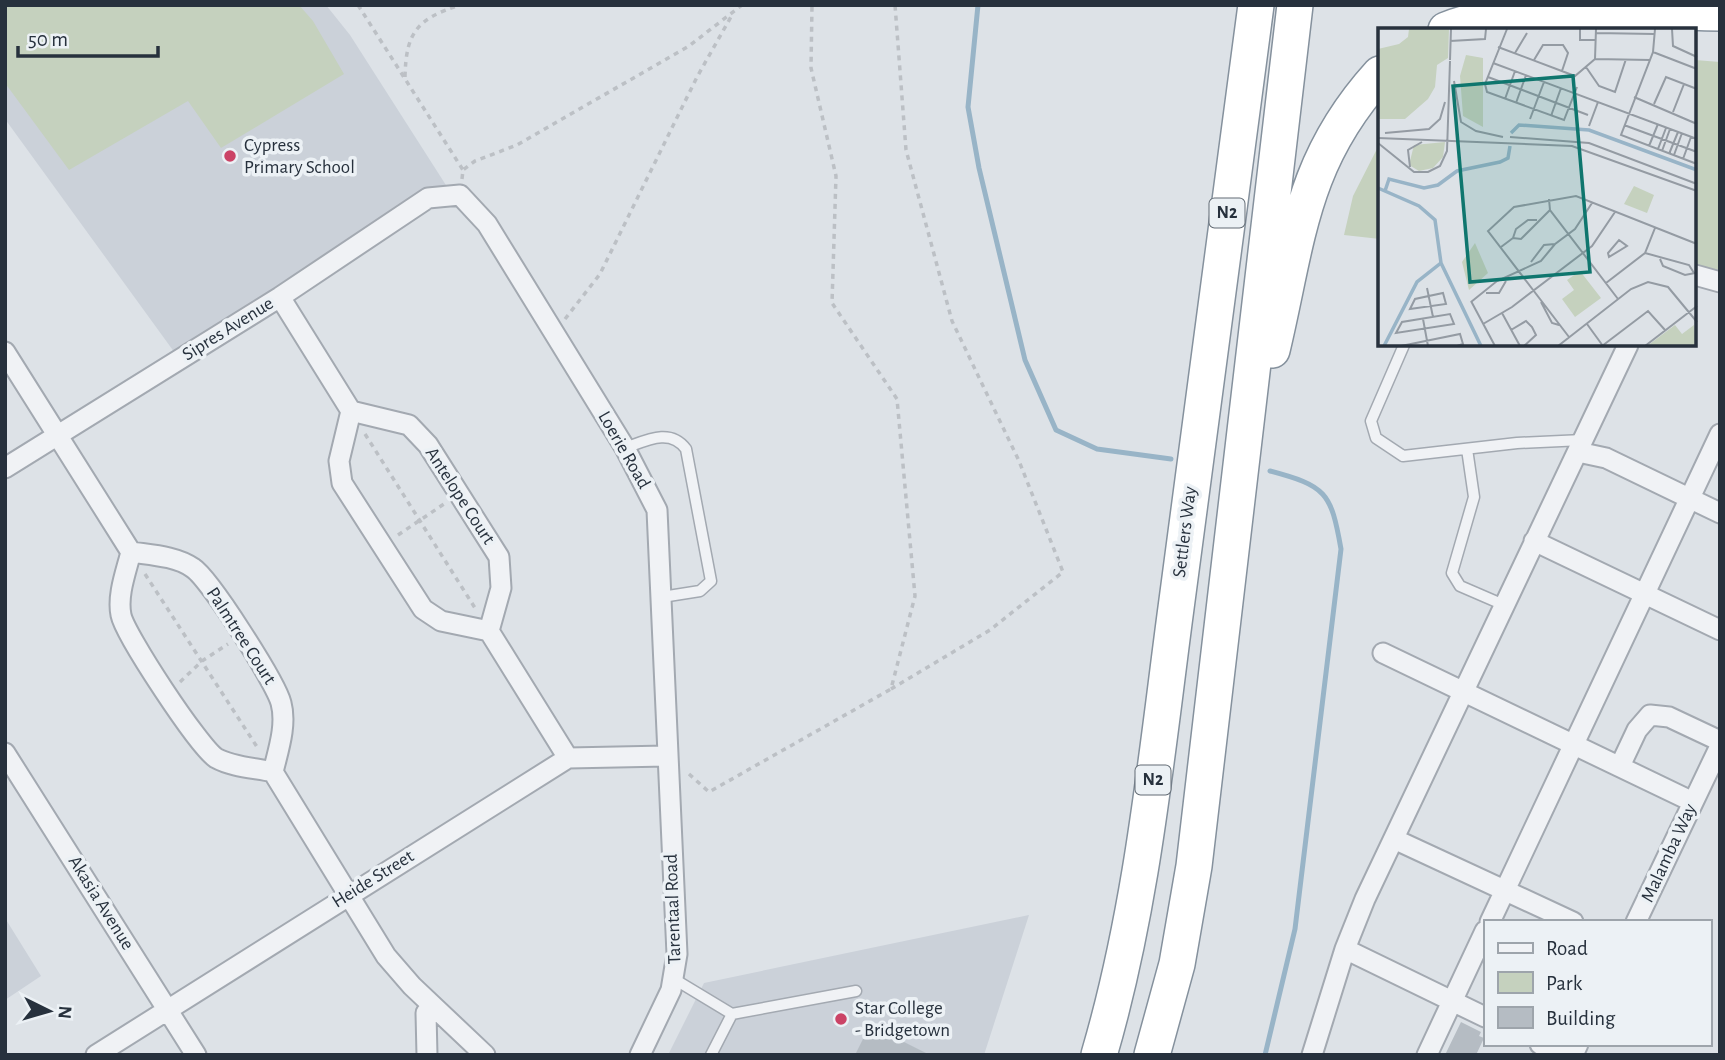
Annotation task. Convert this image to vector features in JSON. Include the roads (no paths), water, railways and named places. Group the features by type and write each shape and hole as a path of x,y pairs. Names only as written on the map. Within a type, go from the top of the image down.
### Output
{"highway":[{"name":"Settlers Way","path":"1098,1055 1133,918 1256,5"},
{"name":"N2","path":"1152,1055 1177,964 1194,866 1237,505 1245,408 1295,5"},
{"path":"1453,28 1504,13 1720,13"},
{"path":"1245,408 1272,351 1296,231 1316,173 1347,116 1378,77"}],"street":[{"name":"Sipres Avenue","path":"5,468 279,297 428,198 455,194"},
{"name":"Loerie Road","path":"455,194 487,224 625,448 657,510 666,756"},
{"path":"1697,276 1720,282"},
{"path":"279,297 351,411 340,461 342,483 423,609 441,621 489,631 568,758 666,756"},
{"path":"1312,1055 1345,949 1394,839 1628,346"},
{"path":"5,352 131,552 122,588 121,614 140,653 197,736 217,759 273,772 346,896 386,956 432,1005 485,1055"},
{"name":"Antelope Court","path":"351,411 409,425 428,445 499,557 501,588 489,631"},
{"path":"1491,920 1720,434"},
{"path":"1580,446 1720,513"},
{"path":"1534,541 1720,630"},
{"name":"Palmtree Court","path":"131,552 171,559 193,568 241,635 282,704 282,728 273,772"},
{"path":"1383,653 1693,802"},
{"path":"1620,766 1641,723 1650,715 1670,717 1720,741"},
{"name":"Malamba Way","path":"1637,920 1720,746"},
{"name":"Akasia Avenue","path":"5,752 196,1055"},
{"name":"Tarentaal Road","path":"640,1055 674,979 677,954 666,756"},
{"name":"Heide Street","path":"96,1055 568,758"},
{"path":"1394,839 1569,920"},
{"path":"1427,1055 1484,933"},
{"path":"1345,949 1484,1017"},
{"path":"427,1055 426,1013 432,1005"},
{"path":"1544,1046 1561,1055"}],"lane":[{"path":"1404,346 1371,421 1376,438 1403,456 1467,449 1580,446"},
{"path":"625,448 665,436 678,440 686,449 711,581 699,591 662,597"},
{"path":"1467,449 1474,497 1452,573 1460,586 1504,605"},
{"path":"674,979 732,1014 856,991"},
{"path":"710,1055 732,1014"}],"waterway":[{"path":"978,5 968,107 979,168 1025,360 1056,430 1097,449 1171,459"},
{"path":"1265,1055 1295,929 1341,549 1334,515 1323,494 1303,482 1270,471"}],"place":[{"name":"Cypress Primary School","path":"230,156"},
{"name":"Star College - Bridgetown","path":"841,1019"}]}
